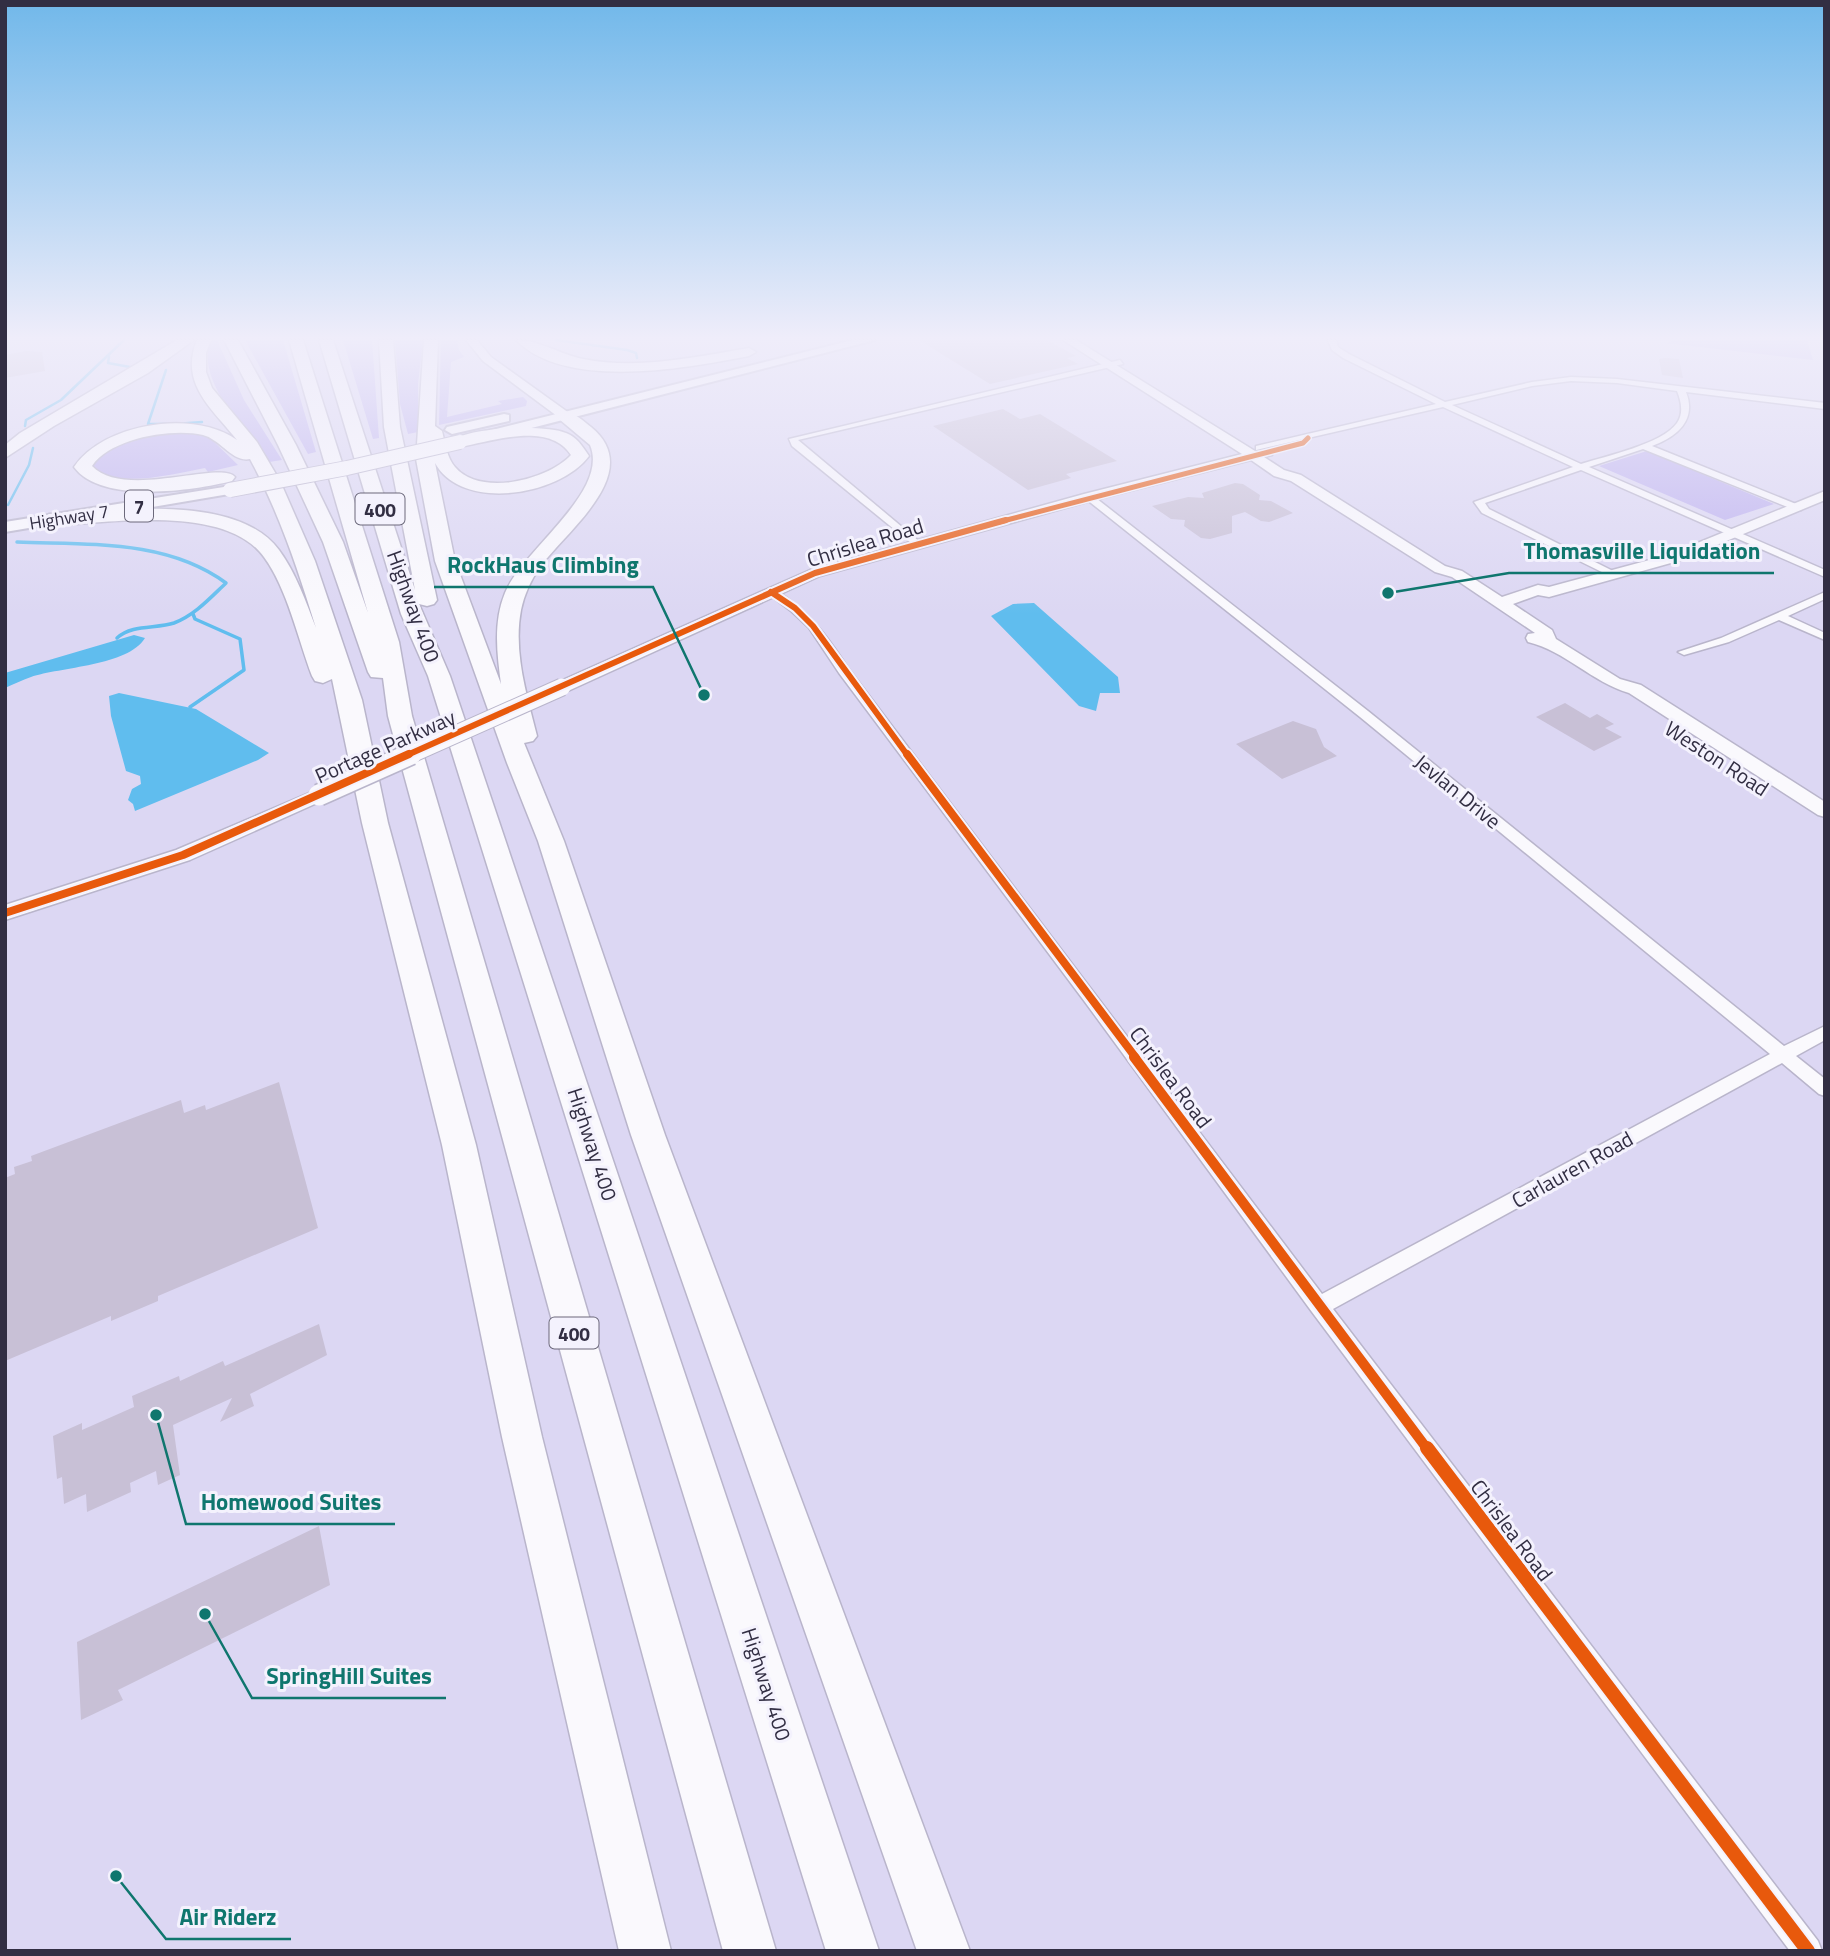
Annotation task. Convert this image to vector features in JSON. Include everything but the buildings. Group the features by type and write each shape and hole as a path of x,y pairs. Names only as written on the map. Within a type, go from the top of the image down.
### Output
{"highway":[{"path":"5,453 35,431"},
{"path":"156,431 112,443 86,459 83,467 86,473 97,480 127,485 228,484"},
{"path":"196,431 220,436 235,446 260,477 271,481"},
{"path":"238,431 251,446 271,481 305,561 350,700 375,823 459,1145 526,1451 645,1951"},
{"path":"280,431 333,542 369,648 400,716"},
{"name":"Highway 400","path":"324,431 388,642 400,716 750,1951"},
{"name":"Highway 400","path":"355,431 412,614 439,676 853,1951"},
{"path":"393,431 429,609 439,676"},
{"path":"426,431 425,459 445,561 519,763 551,841 648,1135 944,1951"},
{"path":"434,431 439,455 452,475 467,484 496,487 536,482 572,468 580,456 576,445 563,437 545,432 456,436"},
{"path":"551,841 524,729 507,634 516,590 534,562 588,496 600,475 603,459 598,444 580,431"},
{"path":"49,520 152,514 197,518 249,531 256,537 270,551 293,600 325,681 347,761 375,823"}],"main road":[{"name":"Highway 7","path":"456,436 468,431"},
{"name":"Highway 7","path":"5,527 228,484 456,436 468,431"},
{"name":"Highway 7","path":"5,513 228,484"}],"street":[{"path":"826,431 793,439 815,461 916,544"},
{"name":"Weston Road","path":"1223,431 1256,452 1279,473 1296,478 1440,569 1457,574 1546,633 1548,641"},
{"path":"1256,452 1303,443 1308,438 1335,431"},
{"path":"1503,431 1825,574"},
{"path":"1614,574 1485,511 1478,505 1483,499 1644,446 1677,431"},
{"path":"1644,446 1798,508"},
{"name":"Chrislea Road","path":"771,592 815,573 1204,466 1216,466 1256,452"},
{"path":"1487,609 1520,605 1548,596 1549,592 1673,558 1825,495"},
{"name":"Jevlan Drive","path":"1088,497 1364,714 1825,1089"},
{"name":"Weston Road","path":"1440,569 1441,578 1531,637 1548,641 1614,683 1635,689 1825,811"},
{"name":"Chrislea Road","path":"771,592 801,610 816,628 843,670 1319,1306 1808,1951"},
{"name":"Portage Parkway","path":"5,913 183,855 771,592"},
{"path":"1684,652 1725,640 1825,595"},
{"path":"1778,615 1825,638"},
{"name":"Weston Road","path":"1614,683 1619,694 1825,828"},
{"name":"Carlauren Road","path":"1319,1306 1825,1032"}],"shaded area":[{"path":"245,431 264,431 282,460 269,462"},
{"path":"295,431 310,431 316,452 308,454"},
{"path":"371,431 379,431 379,438 373,439"},
{"path":"192,433 209,437 238,465 208,472 205,468 131,479 116,478 92,468 111,449 136,438"},
{"path":"1647,451 1774,504 1725,520 1599,466"}],"water":[{"path":"1034,603 1118,677 1120,693 1100,693 1096,711 1079,706 991,616 1013,604"},
{"path":"134,635 145,638 124,654 109,660 31,677 5,688 5,673"},
{"path":"119,693 196,709 269,753 135,811 128,800 132,789 141,784 140,776 126,771 111,716 109,696"}],"waterway":[{"path":"8,505 29,465 33,448"},
{"path":"17,542 99,545 152,551 178,558 226,583 202,606 182,620 130,631 117,638"},
{"path":"190,707 244,670 240,639 195,619 193,614"}],"cycle path":[{"path":"5,913 183,855 815,573 1089,497 1303,443 1308,438"},
{"path":"771,592 795,608 820,635 843,670 1319,1306 1808,1951"}],"place":[{"name":"Thomasville Liquidation","path":"1388,593"},
{"name":"RockHaus Climbing","path":"704,695"},
{"name":"Homewood Suites","path":"156,1415"},
{"name":"SpringHill Suites","path":"205,1614"},
{"name":"Air Riderz","path":"116,1876"}]}
